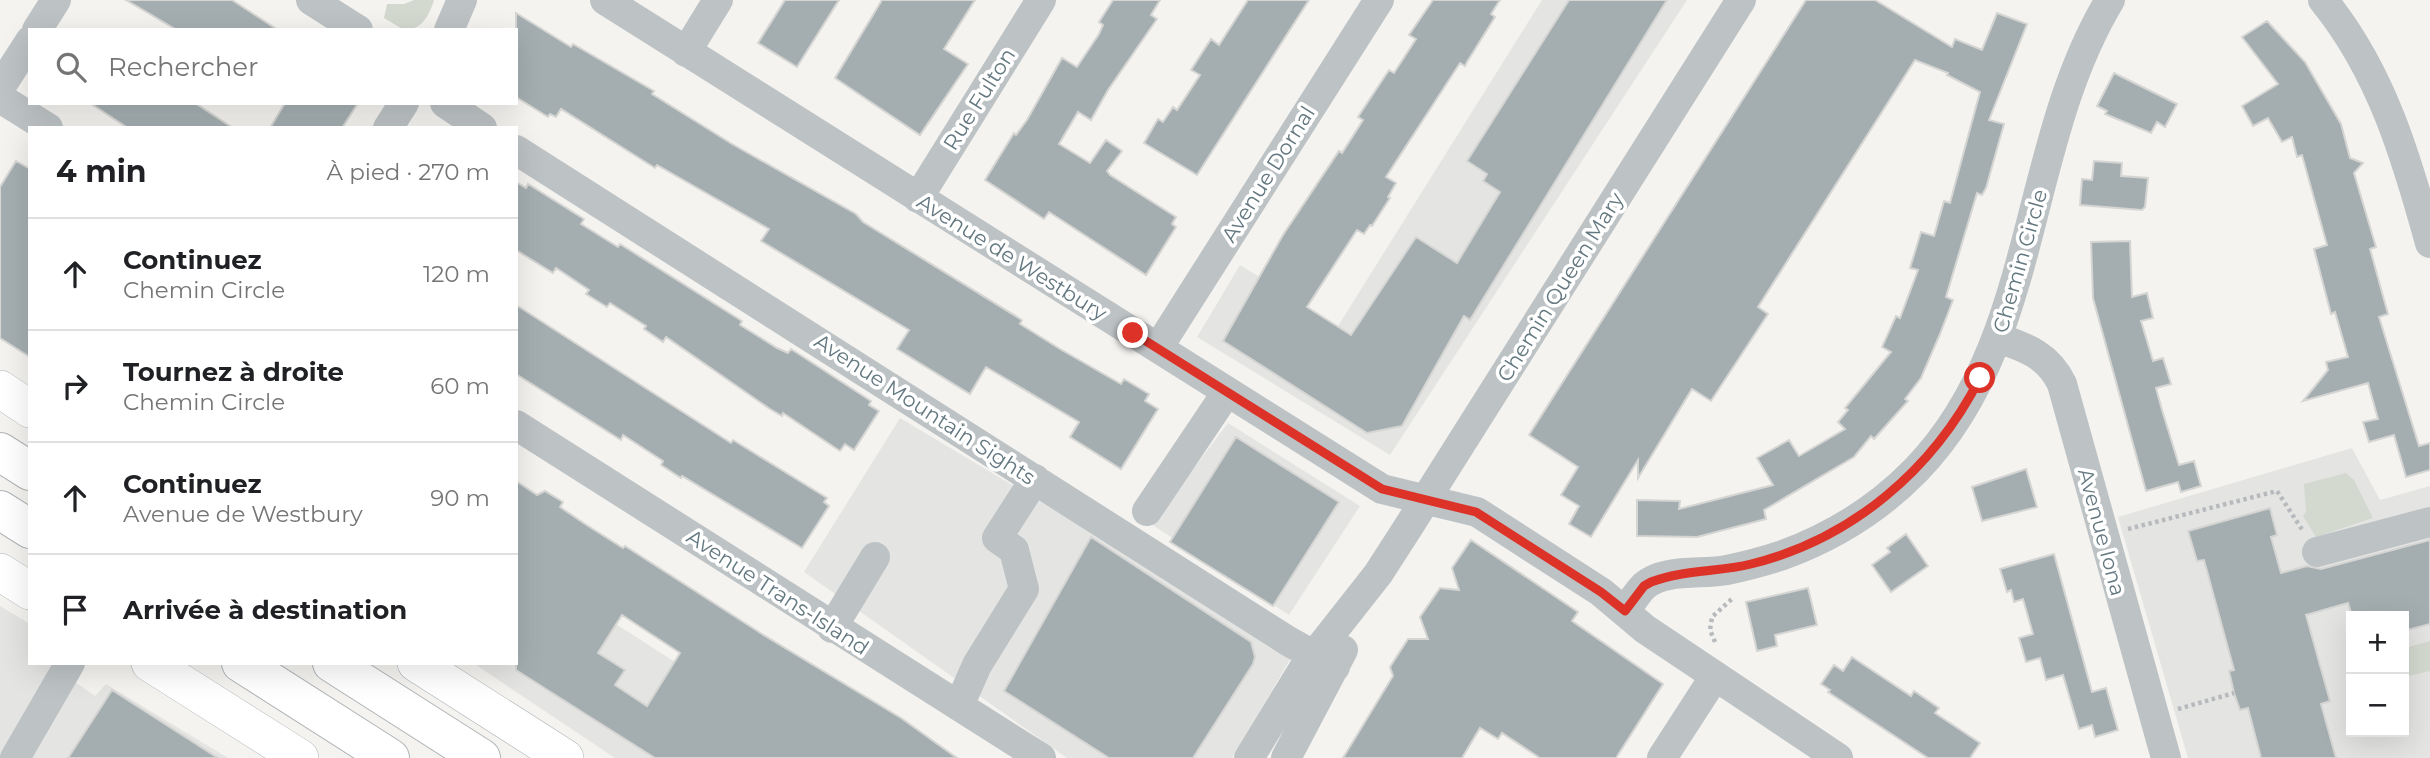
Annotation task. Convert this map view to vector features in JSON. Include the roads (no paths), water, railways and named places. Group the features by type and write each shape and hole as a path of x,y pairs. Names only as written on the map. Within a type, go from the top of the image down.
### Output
{"highway":[{"path":"0,452 28,470"},
{"path":"0,510 28,528"},
{"path":"244,665 390,758"},
{"path":"335,665 481,758"}],"main road":[{"path":"0,389 28,408"},
{"path":"0,572 28,590"},
{"path":"153,665 300,758"},
{"path":"419,665 565,758"}],"street":[{"path":"38,28 56,0"},
{"path":"311,0 355,28"},
{"path":"450,28 461,0"},
{"name":"Avenue de Westbury","path":"605,0 1382,489 1426,499"},
{"path":"686,52 718,0"},
{"name":"Rue Fulton","path":"918,198 1041,0"},
{"name":"Avenue Dornal","path":"1158,348 1379,0"},
{"name":"Chemin Queen Mary","path":"1249,758 1324,661 1741,0"},
{"name":"Chemin Circle","path":"1625,611 1644,586 1651,582 1673,575 1728,570 1782,555 1830,535 1908,478 1941,442 1963,409 1998,338 2072,80 2092,33 2110,0"},
{"path":"2323,0 2359,50 2387,108 2402,145 2430,243"},
{"path":"0,88 28,44"},
{"path":"0,98 45,126"},
{"path":"389,126 403,105"},
{"path":"447,105 479,126"},
{"name":"Avenue Mountain Sights","path":"518,151 1324,661"},
{"name":"Avenue Iona","path":"1998,338 2039,354 2052,367 2062,384 2166,758"},
{"path":"1147,511 1227,392"},
{"name":"Avenue Trans-Island","path":"518,426 832,628 1041,758"},
{"path":"959,706 977,665 1024,589 1014,550 997,538 1035,479"},
{"path":"1426,499 1476,512 1601,592 1645,629 1719,663 1838,758"},
{"path":"2317,552 2430,522"},
{"path":"832,628 875,557"},
{"name":"Chemin Queen Mary","path":"1286,758 1324,661"},
{"path":"1662,758 1719,663"},
{"path":"15,758 69,665"}]}
